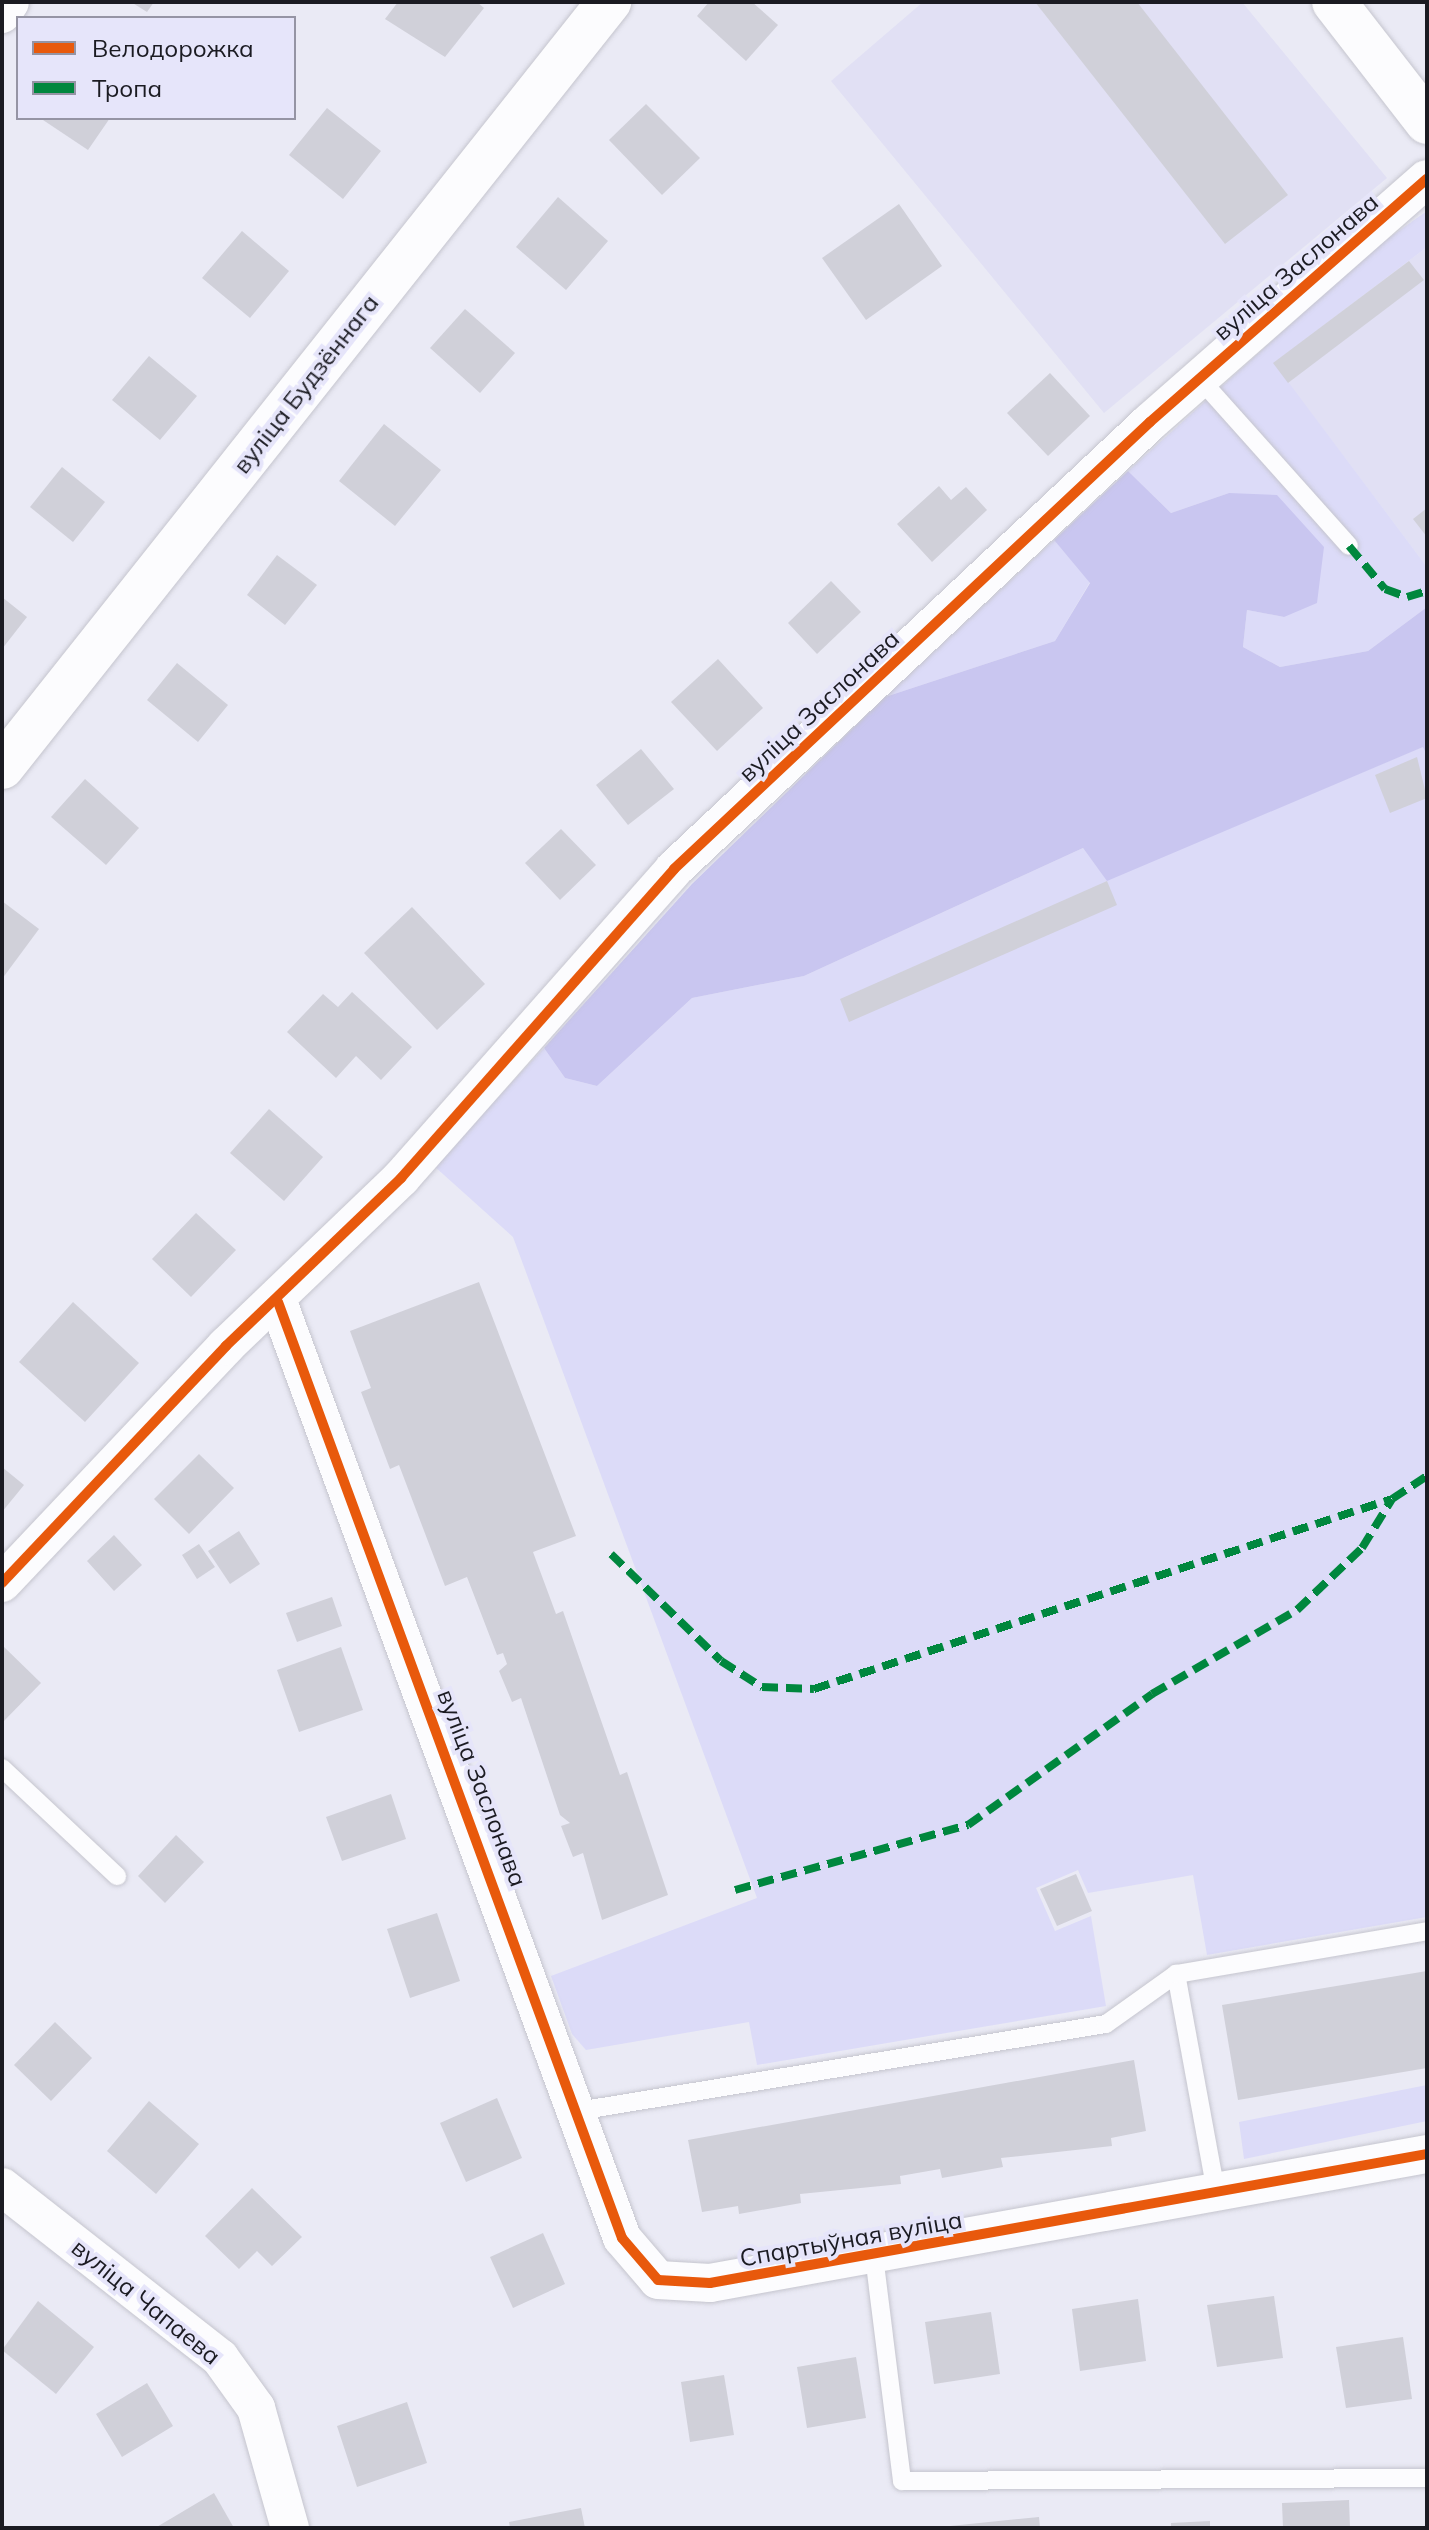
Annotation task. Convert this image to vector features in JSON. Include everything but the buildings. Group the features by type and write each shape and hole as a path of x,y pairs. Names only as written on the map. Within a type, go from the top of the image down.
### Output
{"street":[{"path":"2,14 10,2"},
{"name":"вуліца Будзённага","path":"2,767 609,2"},
{"path":"1334,2 1427,122"},
{"name":"вуліца Заслонава","path":"2,1583 226,1346 278,1302 401,1178 674,869 1199,378 1427,179"},
{"name":"вуліца Заслонава","path":"278,1302 578,2111 622,2238 658,2280"},
{"name":"Спартыўная вуліца","path":"658,2280 710,2283 1217,2197 1427,2154"},
{"name":"вуліца Чапаева","path":"2,2187 220,2358 256,2408 290,2528"}],"lane":[{"path":"1199,378 1349,546"},
{"path":"2,1768 117,1876"},
{"path":"578,2111 1106,2024 1176,1974 1427,1931"},
{"path":"1176,1974 1217,2197"},
{"name":"Спартыўная вуліца","path":"874,2256 902,2481 1427,2478"}],"shaded area":[{"path":"923,2 1242,2 1387,178 1104,413 831,81"},
{"path":"1427,211 1427,247 1274,363 1427,567 1427,607 1368,651 1280,667 1243,647 1247,610 1284,617 1229,493 1171,513 1128,471 1376,247"},
{"path":"1427,247 1427,567 1273,363"},
{"path":"1128,471 1171,513 1229,493 1277,495 1324,547 1317,603 1284,617 1247,610 1243,647 1280,667 1368,651 1427,607 1427,755 1423,747 1107,881 1083,848 804,976 692,998 597,1086 565,1078 544,1048 692,884 885,697 1055,641 1090,583 1054,540"},
{"path":"1054,540 1090,582 1055,641 885,697"},
{"path":"1427,745 1427,1917 1207,1955 1193,1875 1088,1893 1078,1870 1036,1888 1055,1931 1091,1916 1106,2006 757,2065 749,2022 586,2050 572,2034 551,1976 757,1898 513,1237 434,1166 544,1048 565,1078 597,1086 692,998 804,976 1083,848 1107,880"},
{"path":"1427,2085 1427,2121 1244,2159 1239,2122"}],"marked path":[{"path":"1349,546 1385,589 1407,597 1427,591"},
{"path":"735,1890 968,1825 1152,1694 1297,1610 1362,1548 1392,1499 1427,1476"},
{"path":"611,1554 721,1661 762,1687 814,1689 1392,1499"}],"cycle path":[{"path":"2,1583 226,1346 401,1178 674,869 1150,422 1427,179"},
{"path":"278,1302 622,2238 658,2280 710,2283 1427,2154"}]}
